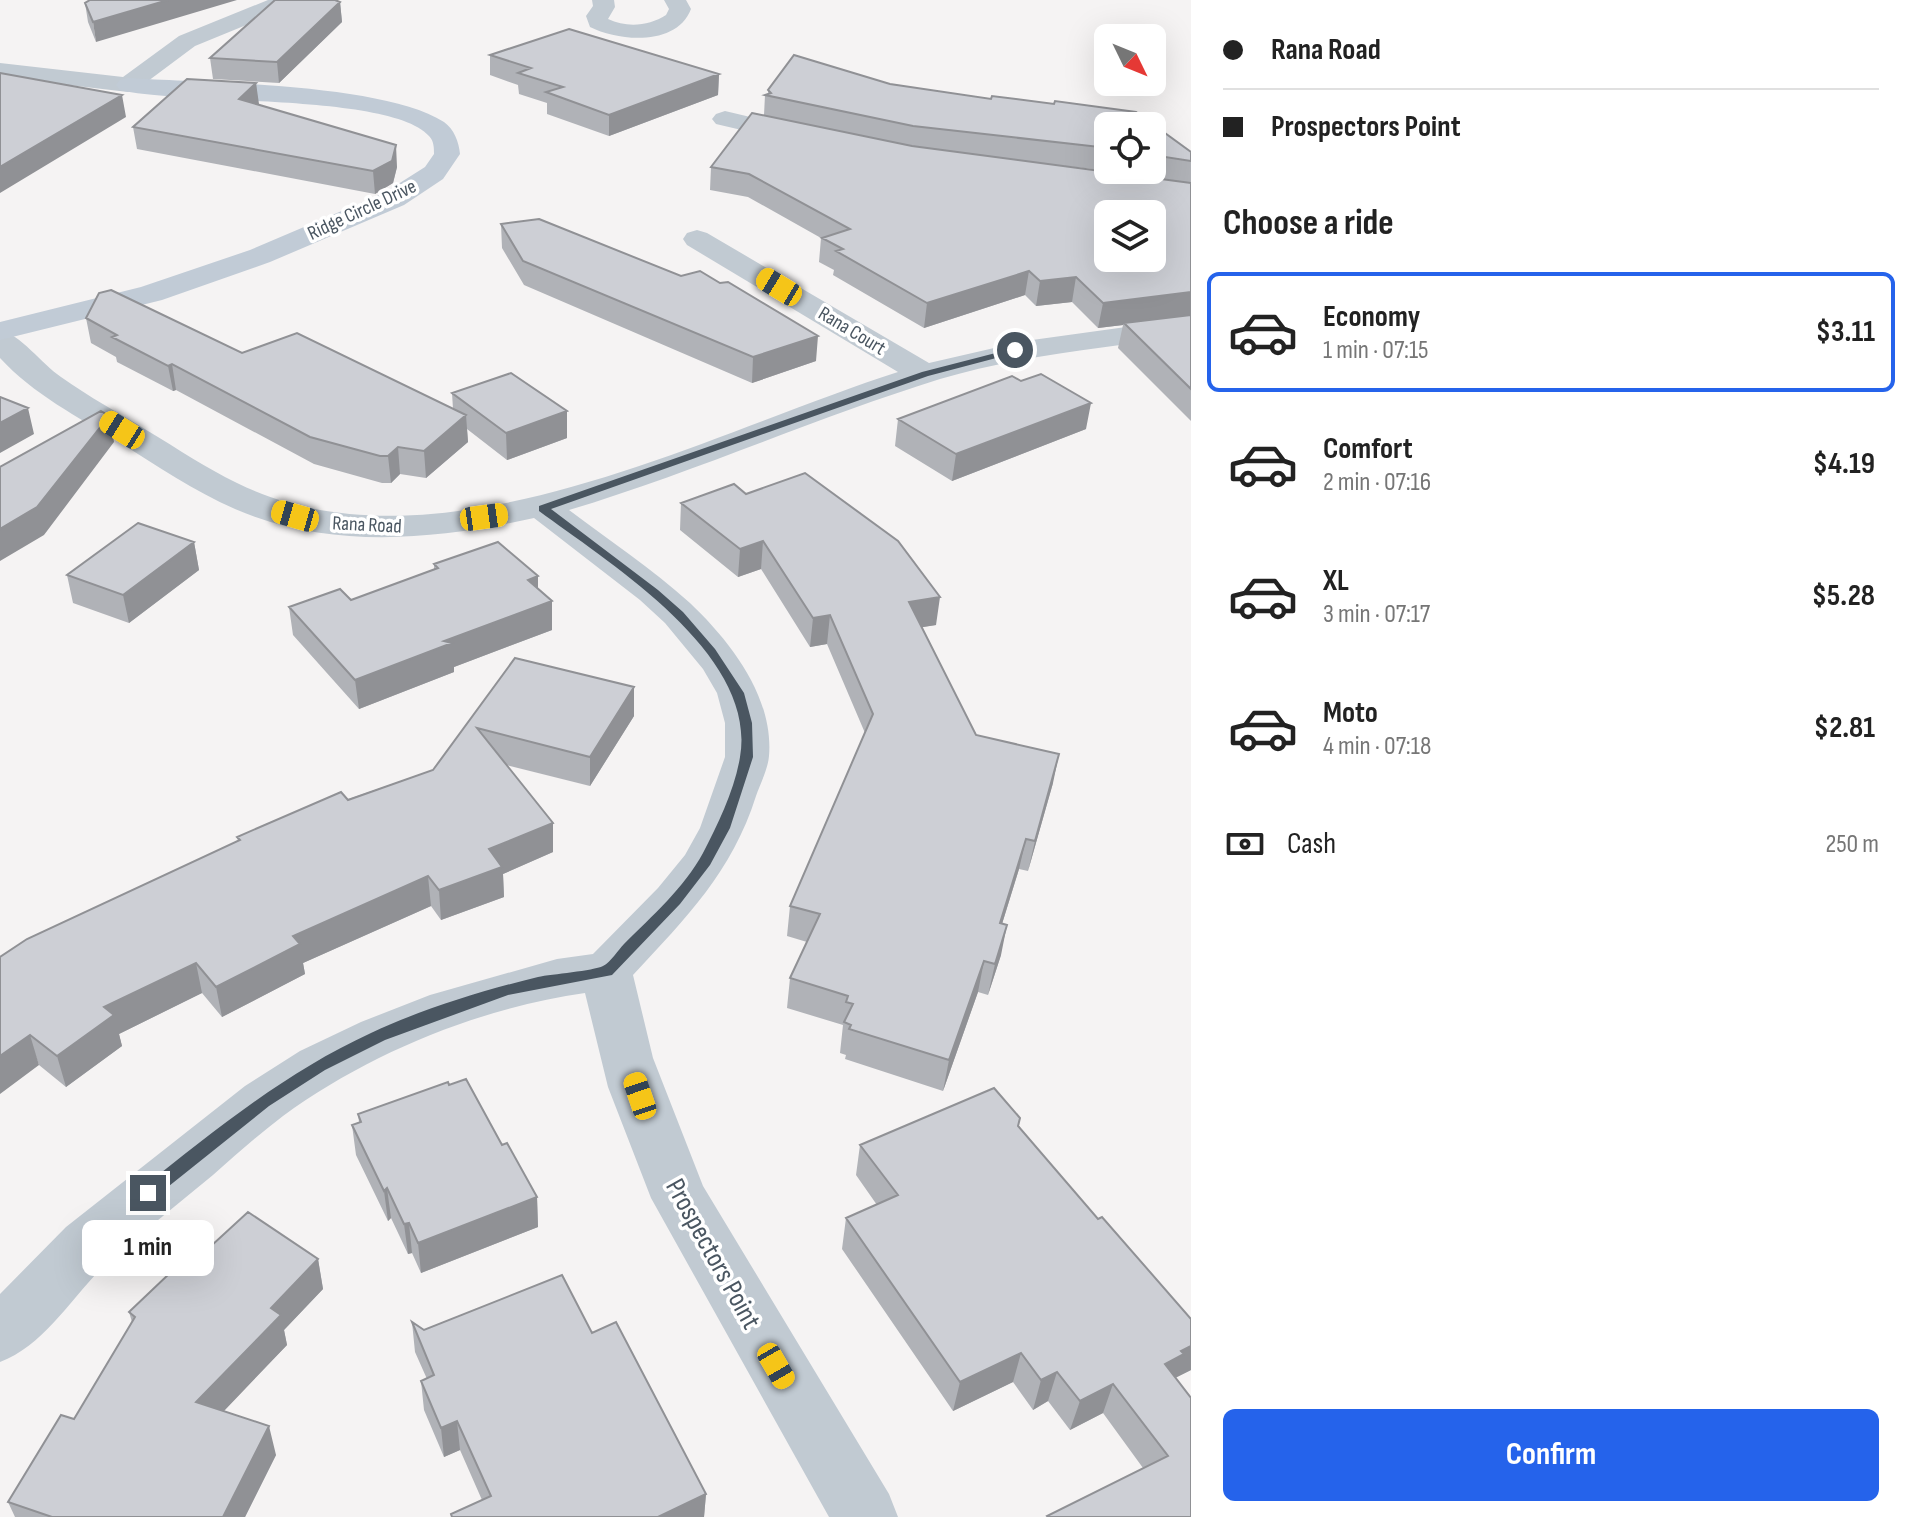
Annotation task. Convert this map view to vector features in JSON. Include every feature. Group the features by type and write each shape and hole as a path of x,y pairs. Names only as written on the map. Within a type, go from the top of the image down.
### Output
{"street":[{"path":"128,85 187,41 287,0"},
{"path":"603,0 604,7 597,16 598,22 635,31 661,28 676,19 680,9 675,0"},
{"name":"Ridge Circle Drive","path":"0,70 128,85 323,100 393,111 434,127 444,137 447,154 434,173 394,199 260,256 151,294 0,331"},
{"path":"725,119 828,143"},
{"name":"Rana Court","path":"697,239 925,374"},
{"name":"Rana Road","path":"0,339 41,379 203,481 253,504 316,522 395,530 543,508 925,374 1015,350 1191,327"},
{"path":"0,1335 87,1245 264,1101 319,1066 379,1036 448,1009 557,978 607,971 675,900 703,865 737,793 747,757 746,723 738,693 679,615 654,592 543,508"},
{"name":"Prospectors Point","path":"607,971 612,1012 657,1148 680,1198 865,1517"}],"building":[{"path":"90,0 168,0 93,22 85,3"},
{"path":"275,0 340,2 277,62 210,58"},
{"path":"569,29 719,74 609,115 546,92 563,87 518,73 531,68 490,55"},
{"path":"794,55 890,84 991,99 992,96 1054,104 1055,101 1136,112 1094,112 1094,146 913,126 765,95 771,93 768,90"},
{"path":"0,73 122,95 0,167"},
{"path":"187,79 256,83 239,99 396,145 392,161 373,171 133,127"},
{"path":"752,113 912,146 1094,170 1094,184 1166,184 1166,180 1191,183 1191,292 1103,303 1076,277 1040,281 1029,271 927,303 836,251 843,249 822,238 850,229 749,174 711,167"},
{"path":"1166,134 1191,152 1191,161 1166,157"},
{"path":"539,219 681,276 700,271 720,283 728,282 818,336 753,357 523,261 501,224"},
{"path":"111,290 242,353 297,333 466,415 424,451 398,447 388,456 380,456 310,437 172,364 168,366 112,337 117,335 86,318 99,293"},
{"path":"1191,315 1191,389 1124,323"},
{"path":"511,373 567,411 506,433 452,393"},
{"path":"1041,374 1091,403 956,454 898,419 1012,376 1021,381"},
{"path":"0,397 28,408 0,423"},
{"path":"101,411 109,416 37,507 0,529 0,467"},
{"path":"805,473 898,541 940,597 909,602 976,735 1059,754 1035,841 1026,839 1000,923 1007,925 995,964 984,961 949,1060 849,1029 851,1025 844,1022 853,1004 846,1002 848,996 790,978 820,914 790,906 873,714 830,615 813,618 763,541 740,549 681,503 734,484 746,494"},
{"path":"138,523 194,542 123,595 67,575"},
{"path":"498,542 538,576 528,580 552,601 444,641 452,643 355,680 289,607 340,589 351,600 438,568 434,564"},
{"path":"515,658 634,687 590,757 477,728 553,823 489,849 502,867 439,890 428,876 293,936 300,944 216,987 196,963 104,1007 114,1015 57,1056 30,1035 0,1056 0,957 27,939 240,840 237,837 341,792 348,800 433,770"},
{"path":"466,1079 502,1145 507,1143 537,1197 418,1243 409,1223 404,1224 387,1188 384,1191 352,1125 361,1122 358,1114 448,1082 449,1085"},
{"path":"994,1088 1020,1118 1018,1126 1098,1219 1102,1217 1191,1319 1191,1346 1181,1351 1184,1354 1165,1364 1191,1398 1191,1517 1048,1517 1168,1456 1113,1384 1080,1401 1057,1372 1041,1380 1021,1353 960,1382 846,1218 898,1195 860,1145"},
{"path":"248,1212 318,1259 271,1308 281,1315 196,1402 269,1426 223,1517 52,1517 8,1502 61,1415 74,1419 135,1317 129,1312 191,1253 198,1258"},
{"path":"562,1275 592,1333 616,1322 706,1494 658,1517 452,1517 451,1514 491,1496 457,1421 441,1428 421,1381 434,1375 412,1322 424,1330"}],"route":[{"path":"148,1193 264,1101 319,1066 379,1036 506,990 607,971 675,900 703,865 723,828 747,757 746,723 738,693 711,651 679,615 654,592 543,508 925,374 1015,350"}]}
